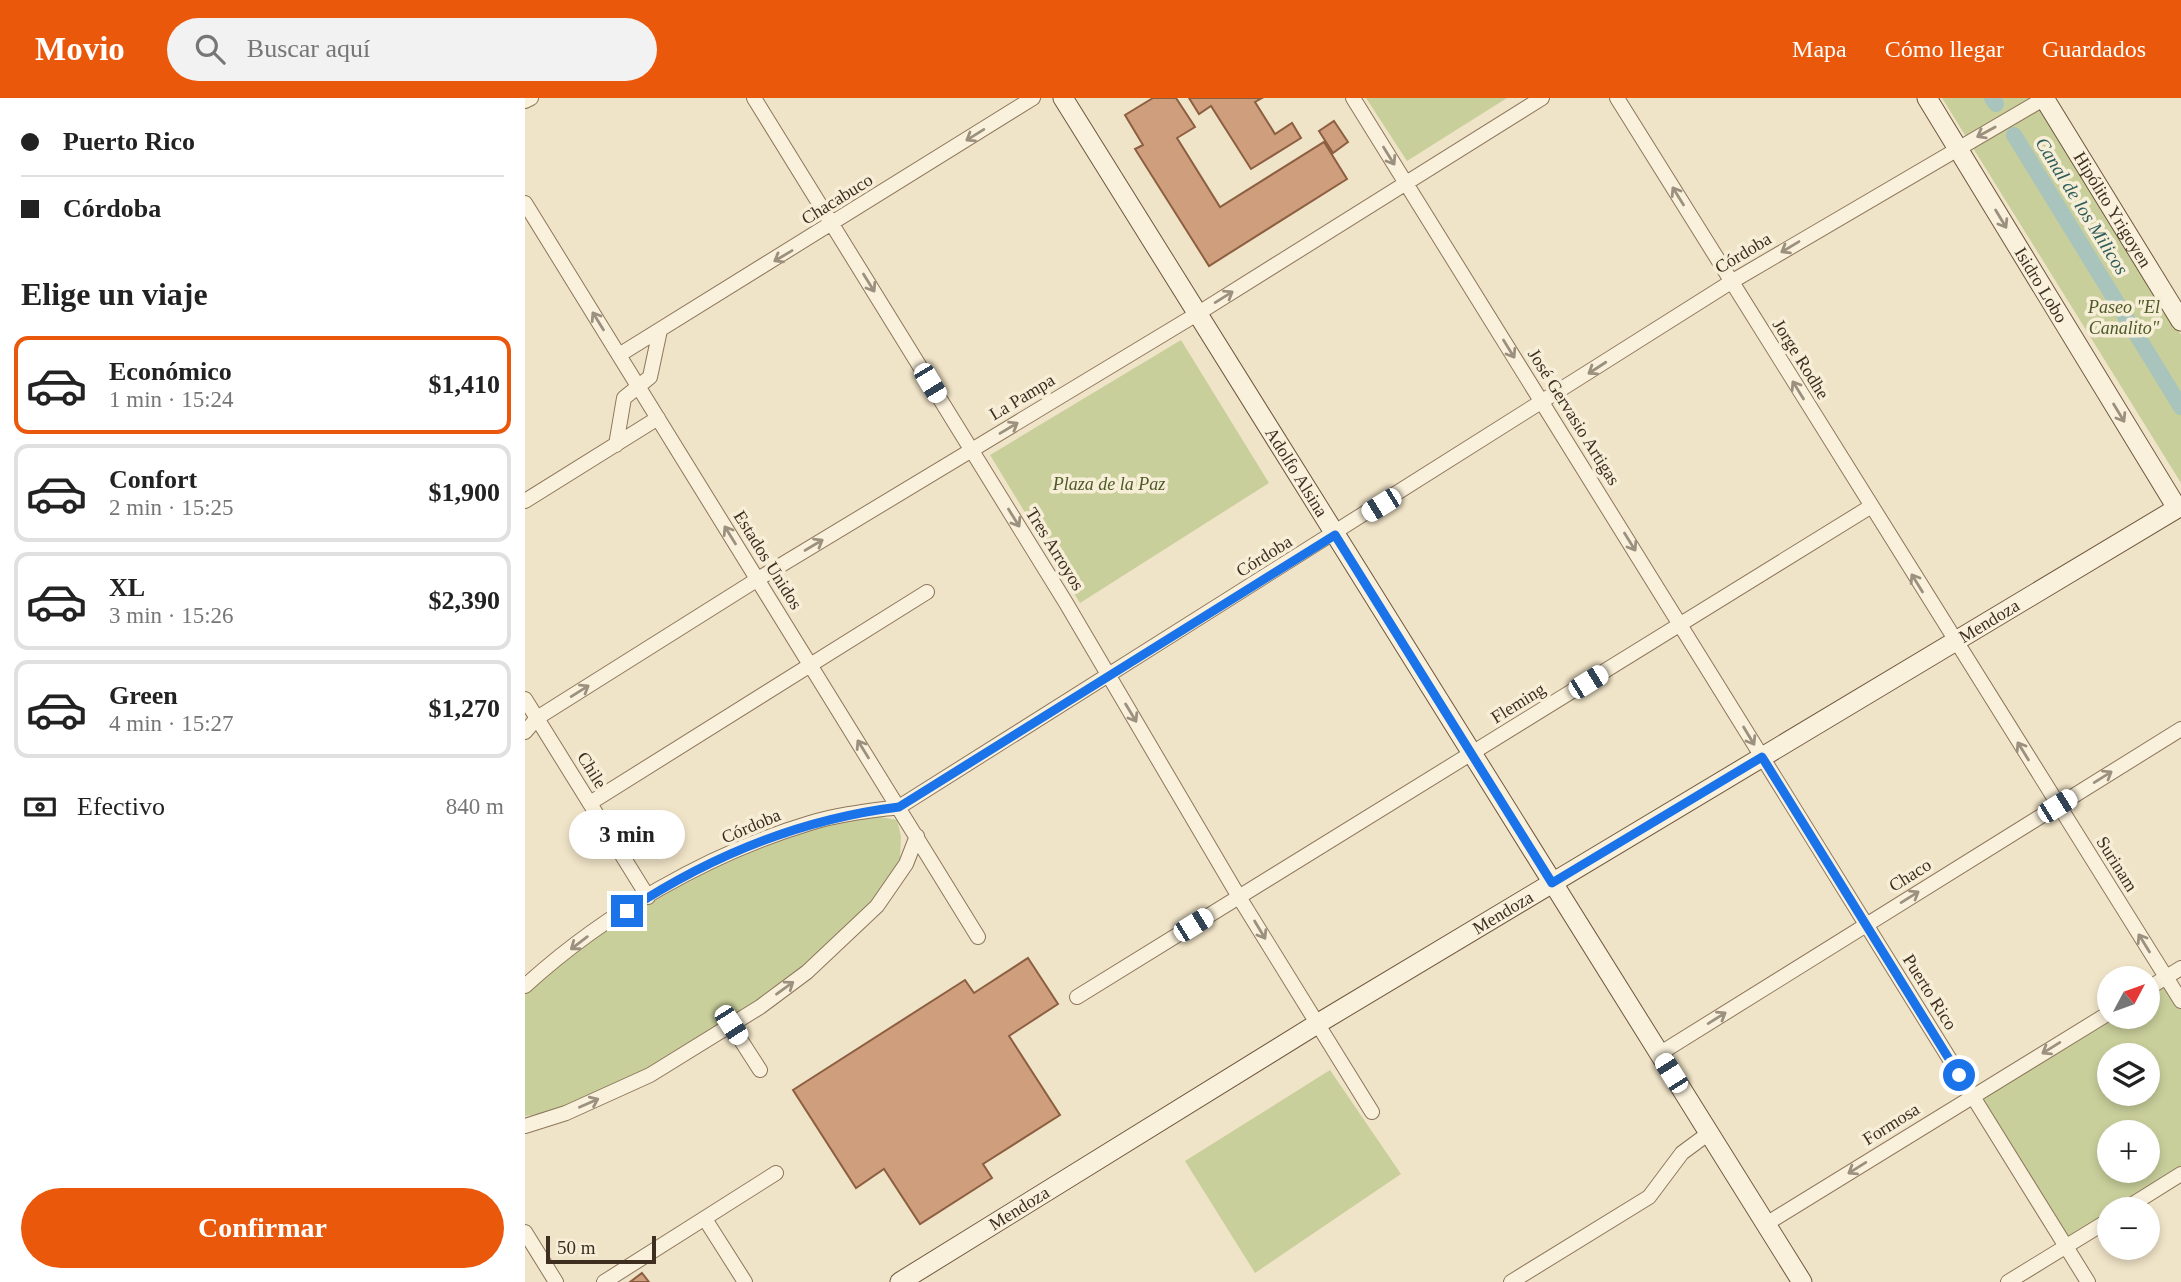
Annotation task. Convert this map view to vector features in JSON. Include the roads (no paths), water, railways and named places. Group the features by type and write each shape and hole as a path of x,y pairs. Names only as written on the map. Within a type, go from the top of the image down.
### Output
{"main road":[{"name":"Adolfo Alsina","path":"1063,98 1802,1282"},
{"name":"Isidro Lobo","path":"1927,98 2179,507"},
{"name":"Hipólito Yrigoyen","path":"2045,98 2181,321"},
{"name":"Mendoza","path":"900,1282 1317,1024 2179,507"}],"street":[{"path":"525,102 531,98"},
{"name":"Tres Arroyos","path":"754,98 972,450 1239,897 1372,1112"},
{"name":"Chacabuco","path":"619,355 833,225 1033,98"},
{"name":"José Gervasio Artigas","path":"1353,98 1762,757"},
{"name":"La Pampa","path":"525,732 537,718 758,579 1198,313 1542,98"},
{"name":"Jorge Rodhe","path":"1617,98 1953,641"},
{"name":"Córdoba","path":"525,986 585,938 648,897 694,872 810,823 899,807 1335,535 1731,282 2045,98"},
{"name":"Estados Unidos","path":"525,204 978,937"},
{"path":"616,444 624,398 650,377 660,330"},
{"path":"525,501 658,418"},
{"name":"Fleming","path":"1077,997 1870,507"},
{"path":"590,803 927,592"},
{"name":"Surinam","path":"1953,641 2181,1001"},
{"name":"Chile","path":"525,699 648,897"},
{"name":"Chaco","path":"1659,1054 2181,729"},
{"name":"Puerto Rico","path":"1762,757 2088,1282"},
{"path":"525,1126 566,1113 650,1075 731,1025 807,972 867,916 894,885 917,836"},
{"path":"2160,981 2181,968"},
{"name":"Formosa","path":"1766,1224 2097,1020"},
{"path":"731,1025 760,1070"},
{"path":"1511,1282 1649,1198 1682,1153 1709,1133"},
{"path":"604,1282 776,1173"},
{"path":"2144,1197 2181,1174"},
{"path":"705,1219 745,1282"},
{"path":"2008,1282 2097,1228"},
{"path":"525,1232 556,1282"}],"waterway":[{"name":"Canal de los Milicos","path":"1992,98 1996,104"},
{"name":"Canal de los Milicos","path":"2014,135 2181,407"}],"park label":[{"name":"Paseo \"El Canalito\"","path":"2124,318"},
{"name":"Plaza de la Paz","path":"1109,484"}]}
